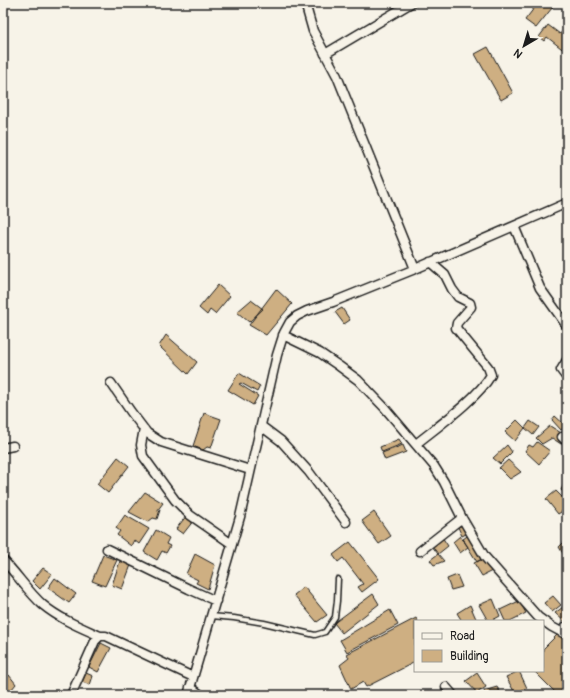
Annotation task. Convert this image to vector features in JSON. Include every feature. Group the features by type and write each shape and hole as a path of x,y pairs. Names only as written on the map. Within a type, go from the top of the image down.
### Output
{"street":[{"path":"305,3 313,31 337,76 414,269"},
{"path":"325,54 411,3"},
{"path":"200,695 189,691 240,517 277,355 290,322 297,316 307,311 414,269 567,203"},
{"path":"514,226 540,288 567,326"},
{"path":"416,444 468,400 490,375 488,367 456,328 457,323 471,307 470,303 458,297 445,275 430,262"},
{"path":"284,335 320,353 358,380 384,407 416,444 444,482 462,518 485,557 542,620"},
{"path":"567,360 561,370 567,378"},
{"path":"111,383 147,433 161,442 250,470"},
{"path":"261,426 282,441 332,501 346,522"},
{"path":"144,429 141,445 143,456 163,485 190,515 232,544"},
{"path":"3,448 13,446"},
{"path":"420,551 462,518"},
{"path":"107,549 216,601"},
{"path":"3,560 42,604 56,615 100,636 106,636 193,677"},
{"path":"544,621 565,634 565,627 567,630"},
{"path":"71,695 95,641 100,636"},
{"path":"446,687 453,695"}],"lane":[{"path":"212,616 264,623 315,635 325,632 335,618 338,579"}],"building":[{"path":"538,3 556,3 536,28 525,20"},
{"path":"548,25 560,34 567,25 566,52 547,37 544,41 539,37"},
{"path":"488,47 513,93 501,100 475,54"},
{"path":"218,285 230,296 215,314 210,310 207,315 199,308"},
{"path":"276,289 292,304 266,335 249,325"},
{"path":"251,300 263,309 249,322 237,312"},
{"path":"342,308 350,320 344,324 335,312"},
{"path":"166,335 197,362 188,374 159,346"},
{"path":"239,373 260,386 257,392 241,383 239,384 258,396 253,405 228,390"},
{"path":"204,413 221,419 211,448 207,447 203,450 193,446"},
{"path":"555,416 566,426 561,430 552,420"},
{"path":"517,420 525,428 515,441 505,432"},
{"path":"530,421 539,427 533,435 525,428"},
{"path":"550,426 566,436 561,444 552,438 542,444 536,438"},
{"path":"399,439 402,444 382,452 380,447"},
{"path":"537,442 550,451 539,464 525,451 529,445 533,447"},
{"path":"403,445 406,452 385,460 382,453"},
{"path":"507,445 512,452 500,464 493,458"},
{"path":"118,457 129,466 108,493 97,484"},
{"path":"508,460 521,472 510,479 499,468"},
{"path":"565,482 567,484 567,496 561,490"},
{"path":"556,491 567,502 567,508 558,514 546,499"},
{"path":"145,492 163,503 157,511 160,510 157,519 153,518 148,522 129,512"},
{"path":"374,512 391,536 379,544 362,521"},
{"path":"125,515 149,529 139,544 134,540 131,546 117,535 120,531 116,528"},
{"path":"187,515 194,520 183,534 176,529"},
{"path":"465,524 470,532 462,536 458,527"},
{"path":"156,530 169,538 166,544 170,546 166,553 162,551 157,560 144,552"},
{"path":"470,534 484,558 477,562 463,539"},
{"path":"460,536 468,547 460,553 453,542"},
{"path":"442,537 448,546 438,554 432,546"},
{"path":"567,539 567,560 559,547"},
{"path":"350,542 379,579 362,592 358,587 363,584 343,558 338,562 333,555"},
{"path":"195,554 215,565 208,589 196,583 198,580 186,574"},
{"path":"438,554 444,561 434,565 430,560"},
{"path":"103,555 117,560 105,586 92,581"},
{"path":"121,558 131,565 122,589 112,585"},
{"path":"484,558 492,571 482,576 474,563"},
{"path":"43,568 52,574 40,589 32,581"},
{"path":"457,575 462,587 451,590 447,579"},
{"path":"55,578 76,594 69,603 48,588"},
{"path":"304,587 327,615 317,622 294,595"},
{"path":"373,594 379,604 342,633 334,623"},
{"path":"553,596 561,605 552,612 544,603"},
{"path":"493,599 500,616 493,620 487,620 479,605"},
{"path":"519,601 526,613 512,620 505,620 500,610"},
{"path":"567,604 567,624 555,613"},
{"path":"470,605 477,620 461,620 457,613"},
{"path":"390,610 398,625 347,652 340,640"},
{"path":"416,618 417,620 414,620 414,663 366,687 363,682 351,689 340,665 349,658 347,654"},
{"path":"565,627 567,629 567,695 558,695 535,672 544,672 544,648"},
{"path":"101,643 111,648 98,672 89,667"},
{"path":"519,672 527,688 515,693 506,677"},
{"path":"86,673 93,676 90,685 82,682"},
{"path":"477,673 486,687 477,693 466,681"},
{"path":"9,675 16,684 7,695 5,695 3,693 3,680"},
{"path":"497,687 502,695 486,695 484,691"}]}
